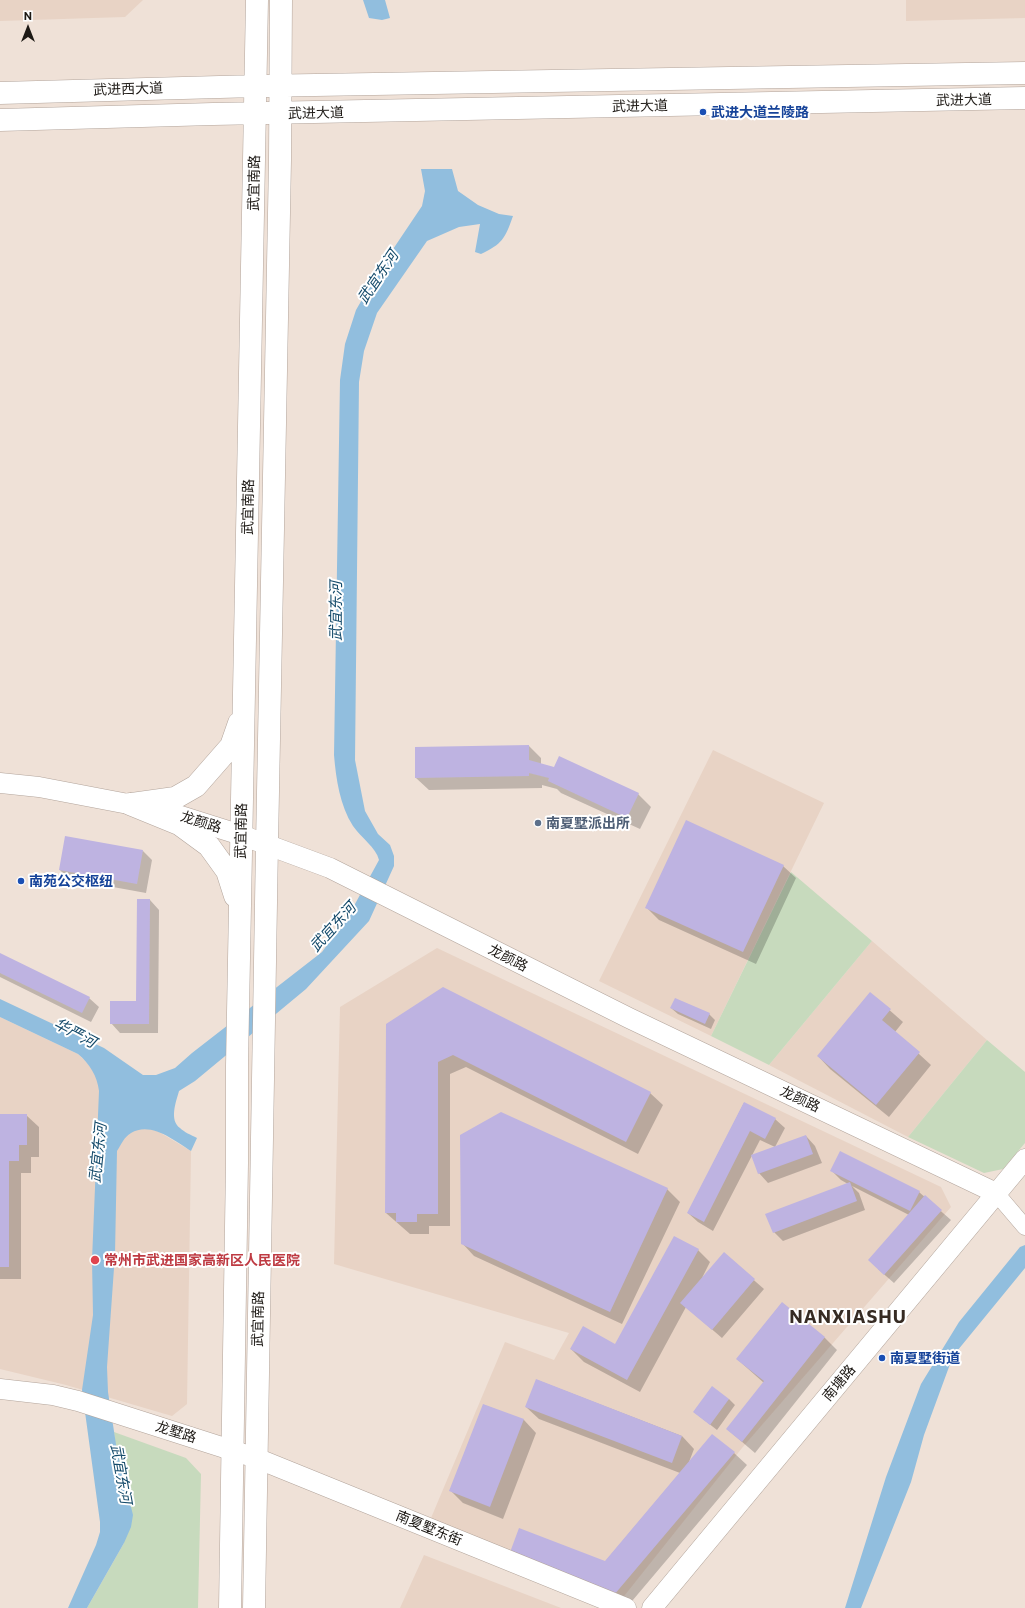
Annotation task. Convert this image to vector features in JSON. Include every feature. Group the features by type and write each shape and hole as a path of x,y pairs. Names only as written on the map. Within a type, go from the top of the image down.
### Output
{"main road":[{"name":"武宜南路","path":"230,1608 237,1065 257,0"},
{"name":"武宜南路","path":"254,1608 265,992 266,844 282,0"},
{"name":"武进大道","path":"256,86 1025,74"},
{"name":"武进西大道","path":"0,93 256,86"},
{"name":"武进大道","path":"255,114 1025,98"},
{"name":"武进西大道","path":"0,120 255,114"},
{"path":"130,804 175,798 196,786 231,746 244,709"},
{"path":"130,804 179,824 209,846 227,871 240,913"}],"street":[{"name":"龙颜路","path":"0,783 39,787 164,811 241,835 330,868 629,1018 996,1193"},
{"name":"南塘路","path":"652,1608 1025,1159"},
{"path":"996,1193 1025,1227"},
{"name":"龙墅路","path":"0,1389 53,1395 78,1401 232,1450"},
{"name":"南夏墅东街","path":"232,1450 256,1458 626,1608"}],"shaded area":[{"path":"0,0 143,0 125,17 0,21"},
{"path":"906,0 1025,0 1025,18 906,21"},
{"path":"713,750 824,803 711,1036 599,981"},
{"path":"872,941 987,1040 908,1137 769,1065"},
{"path":"437,948 941,1187 951,1207 742,1448 621,1600 431,1518 505,1342 554,1360 569,1333 334,1264 340,1007"},
{"name":"常州市武进国家高新区人民医院","path":"0,1017 78,1054 159,1132 191,1151 187,1404 172,1416 66,1385 0,1369"},
{"path":"424,1555 561,1608 400,1608"}],"green space":[{"path":"791,872 872,941 769,1065 711,1036"},
{"path":"987,1040 1025,1072 1025,1143 1003,1169 984,1173 908,1137"},
{"path":"114,1432 186,1458 201,1474 198,1608 87,1608 124,1543"}],"water":[{"path":"363,0 385,0 390,18 382,20 369,18"},
{"name":"武宜东河","path":"421,169 452,169 458,191 478,205 499,214 513,216 508,230 502,240 494,247 481,254 475,252 480,224 459,227 427,241 377,313 364,351 359,382 355,760 365,811 378,834 390,845 394,856 394,866 369,921 306,989 195,1081 179,1091 174,1116 177,1125 197,1138 191,1151 162,1134 147,1129 131,1133 117,1151 115,1254 107,1367 108,1392 117,1451 133,1515 131,1527 124,1543 87,1608 68,1608 96,1545 100,1532 100,1522 82,1390 93,1315 92,1260 99,1091 97,1080 92,1071 78,1054 0,1017 0,999 104,1048 143,1075 156,1075 175,1068 192,1053 322,952 349,915 379,860 372,847 353,826 345,810 337,783 334,755 340,380 345,344 356,310 379,270 422,206 425,191"},
{"path":"1025,1245 1025,1268 953,1356 924,1435 911,1482 861,1608 845,1608 886,1477 921,1384 959,1322 1020,1247"}],"building":[{"path":"529,745 529,760 554,767 559,756 639,793 627,818 548,781 549,778 529,773 529,776 415,778 415,747"},
{"path":"686,820 784,865 743,952 645,908"},
{"path":"65,836 143,850 137,884 59,870"},
{"path":"137,899 150,899 149,1024 110,1024 110,1001 136,1001"},
{"path":"0,953 90,997 82,1013 0,973"},
{"path":"443,987 651,1092 626,1142 453,1055 438,1062 438,1214 417,1214 417,1222 396,1222 396,1213 385,1213 386,1024"},
{"path":"870,992 891,1009 882,1020 920,1052 876,1105 817,1056"},
{"path":"675,998 710,1013 705,1024 670,1008"},
{"path":"744,1102 776,1118 765,1139 750,1131 704,1222 687,1213"},
{"path":"501,1112 668,1188 610,1312 461,1244 460,1135"},
{"path":"0,1114 27,1114 27,1145 19,1145 19,1161 9,1161 9,1267 0,1267"},
{"path":"806,1135 813,1154 758,1174 751,1155"},
{"path":"840,1151 920,1191 910,1211 830,1171"},
{"path":"850,1182 857,1201 773,1233 765,1214"},
{"path":"925,1195 942,1210 884,1275 868,1260"},
{"path":"674,1236 699,1249 627,1380 570,1349 583,1326 615,1344"},
{"path":"724,1252 755,1279 712,1330 680,1303"},
{"path":"782,1302 825,1337 742,1442 726,1429 764,1381 736,1359"},
{"path":"536,1379 682,1436 672,1463 525,1407"},
{"path":"712,1386 729,1399 710,1425 693,1412"},
{"path":"483,1404 524,1419 490,1507 449,1491"},
{"path":"712,1434 735,1452 614,1595 509,1555 519,1528 605,1561"}],"place":[{"name":"武进大道兰陵路","path":"703,112"},
{"name":"南夏墅派出所","path":"538,823"},
{"name":"南苑公交枢纽","path":"21,881"},
{"name":"常州市武进国家高新区人民医院","path":"95,1260"},
{"name":"南夏墅街道","path":"882,1358"}],"district":[{"name":"NANXIASHU","path":"848,1317"}],"water label":[{"name":"华严河","path":"75,1033"}]}
